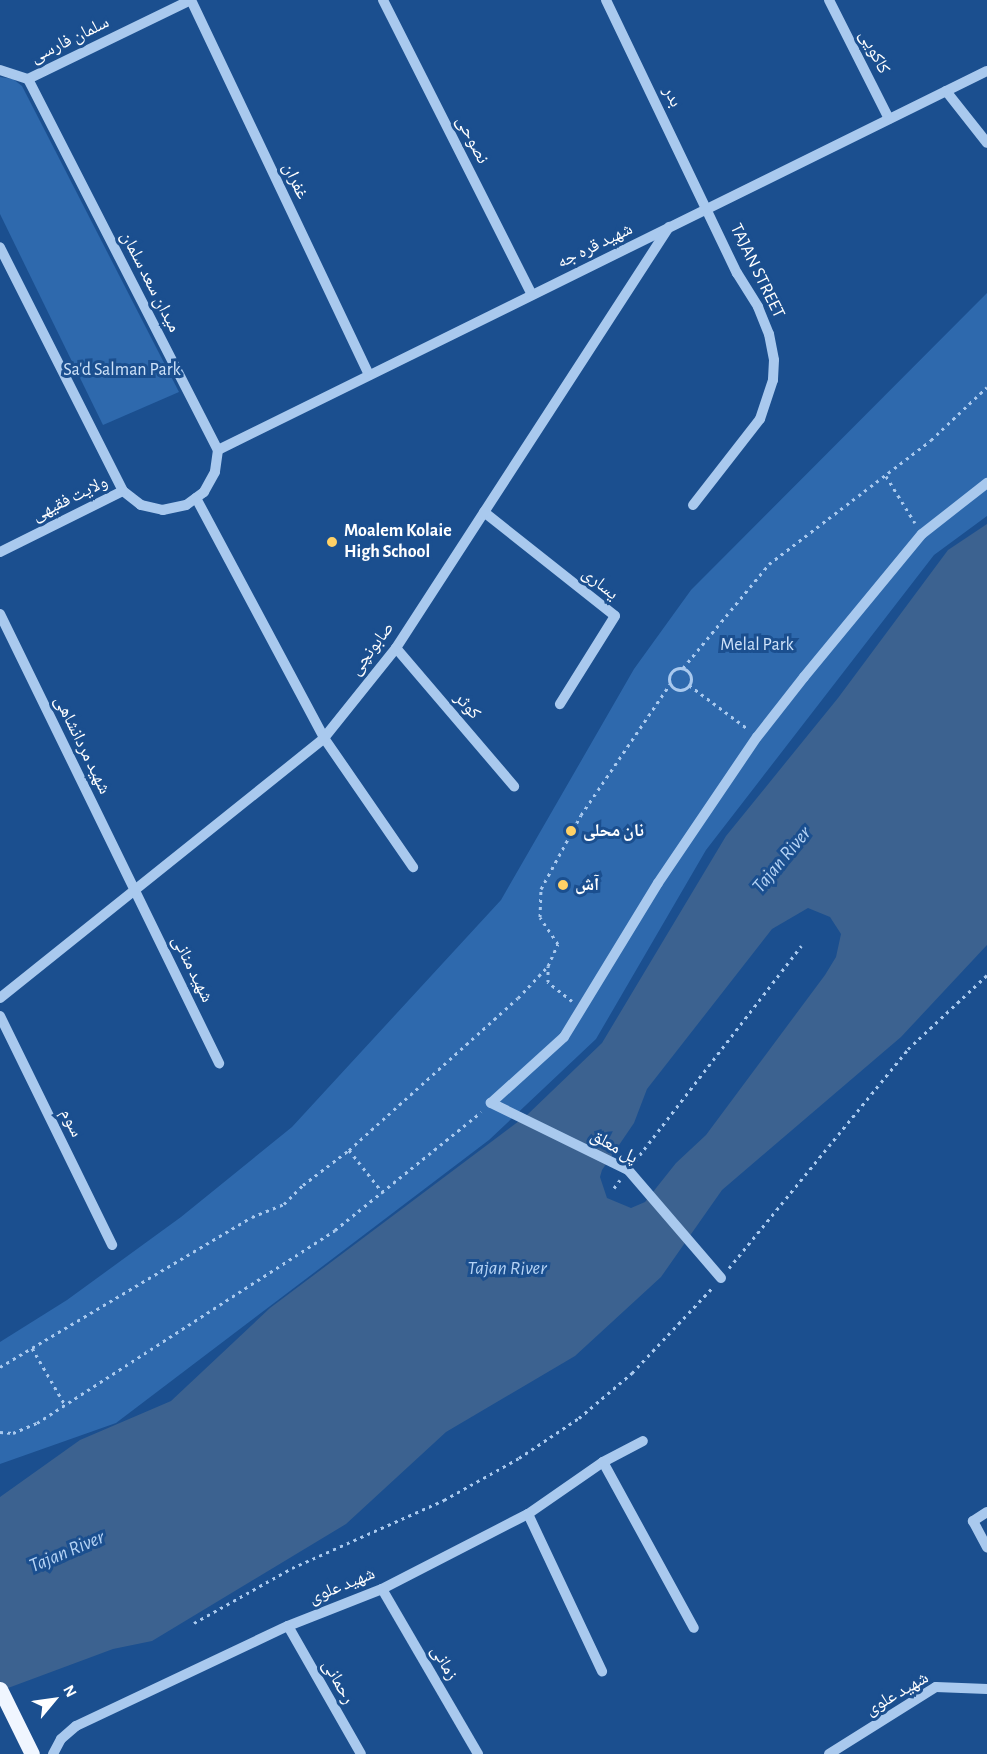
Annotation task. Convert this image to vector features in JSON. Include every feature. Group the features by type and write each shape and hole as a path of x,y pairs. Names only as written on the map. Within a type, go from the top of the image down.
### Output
{"main road":[{"path":"0,1689 32,1754"}],"street":[{"name":"سلمان فارسی","path":"28,79 191,0"},
{"name":"غفران","path":"191,0 369,375"},
{"name":"نصوحی","path":"383,0 532,295"},
{"name":"بدر","path":"606,0 708,208"},
{"name":"کاکویی","path":"829,0 889,119"},
{"path":"0,61 4,70 28,79"},
{"name":"شهید قره جه","path":"218,450 987,71"},
{"name":"میدان سعد سلمان","path":"28,79 218,450"},
{"path":"946,91 987,143"},
{"name":"TAJAN STREET","path":"693,505 760,419 773,380 769,334 708,208"},
{"name":"صابونچی","path":"0,998 324,738 396,648 669,227"},
{"path":"0,247 123,491 141,505 163,510 186,505 196,498 215,472 218,450"},
{"path":"491,1103 550,1051 583,1010 658,883 757,736 922,534 987,483"},
{"name":"ولایت فقیهی","path":"0,552 123,491"},
{"path":"196,498 324,738 413,867"},
{"name":"یساری","path":"484,512 615,616 560,704"},
{"name":"شهید مردانشاهی","path":"0,614 134,890"},
{"name":"کوثر","path":"396,648 514,786"},
{"name":"شهید منانی","path":"134,890 219,1063"},
{"name":"سوم","path":"0,1016 112,1245"},
{"name":"پل معلق","path":"491,1103 628,1170 721,1278"},
{"name":"شهید علوی","path":"53,1754 61,1739 76,1726 288,1626 382,1589 528,1514 603,1462 643,1441"},
{"path":"603,1462 694,1628"},
{"path":"987,1512 973,1521 987,1547"},
{"path":"528,1514 602,1671"},
{"name":"زمانی","path":"382,1589 478,1754"},
{"name":"رحمانی","path":"288,1626 360,1754"},
{"name":"شهید علوی","path":"830,1754 936,1687 987,1689"}],"path":[{"path":"0,1367 252,1217 284,1204 303,1185 349,1150 518,998 548,966 558,944 540,917 540,889 581,815 670,684 670,673 683,668 769,564 886,476 986,389"},
{"path":"886,476 922,534"},
{"path":"670,684 680,690 689,685 691,675 683,668"},
{"path":"689,685 757,736"},
{"path":"628,1170 801,946"},
{"path":"548,966 548,982 583,1010"},
{"path":"194,1623 292,1568 444,1500 519,1458 579,1418 632,1373 721,1278 908,1049 987,975"},
{"path":"0,1432 13,1433 37,1423 335,1230 491,1103"},
{"path":"349,1150 383,1193"},
{"path":"32,1348 65,1405"}],"green space":[{"name":"Sa'd Salman Park","path":"0,77 13,79 22,86 179,392 103,425 0,214"},
{"name":"Melal Park","path":"987,293 987,516 934,555 706,850 596,1039 489,1140 116,1423 0,1464 0,1342 67,1300 181,1217 292,1127 501,900 634,669 691,590"}],"water":[{"name":"Tajan River","path":"987,524 987,945 901,1037 722,1190 661,1277 575,1356 446,1432 346,1524 152,1641 113,1649 0,1691 0,1497 80,1440 171,1401 270,1308 527,1115 602,1043 726,836 838,698 948,550","holes":["808,908 830,917 841,934 836,957 706,1135 676,1163 645,1202 631,1208 607,1198 600,1177 602,1170 634,1123 647,1089 772,929"]}],"place":[{"name":"Moalem Kolaie High School","path":"332,542"},
{"name":"نان محلی","path":"571,831"},
{"name":"آش","path":"563,885"}]}
